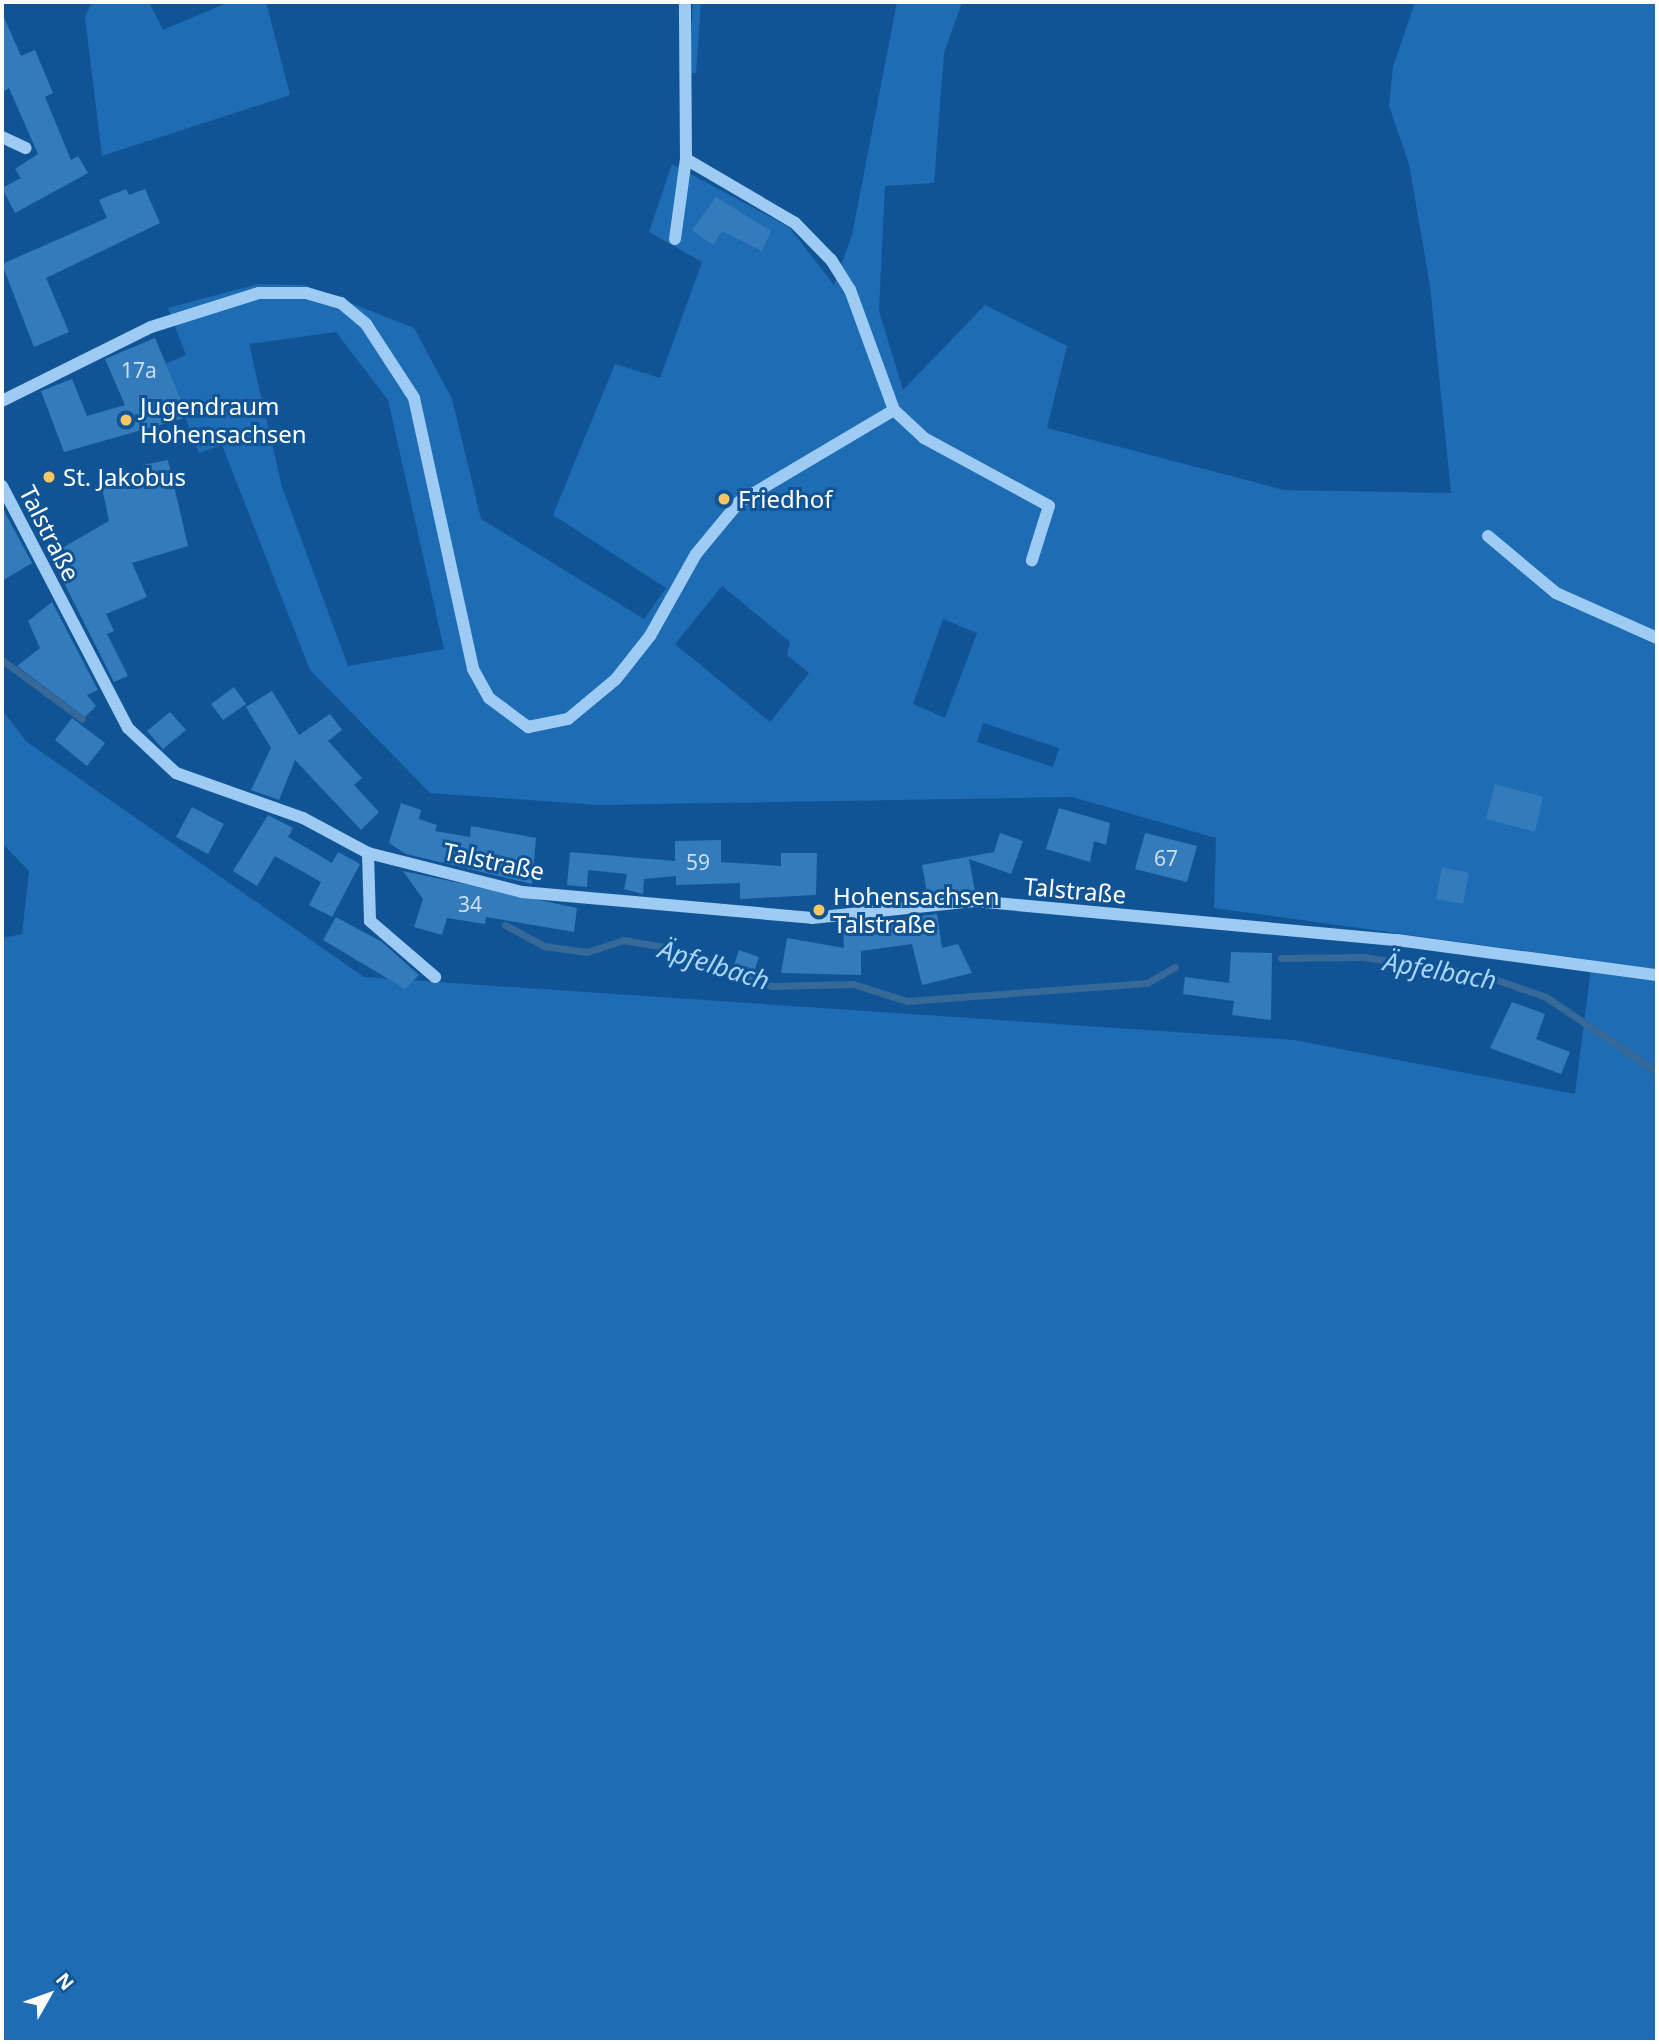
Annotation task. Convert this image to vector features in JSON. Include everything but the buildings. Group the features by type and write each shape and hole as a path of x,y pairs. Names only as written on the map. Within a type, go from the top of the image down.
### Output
{"street":[{"path":"675,239 686,159 685,2"},
{"path":"2,137 26,148"},
{"path":"686,159 795,223 831,260 850,290 894,410 924,439 1049,506 1032,560"},
{"path":"2,401 151,327 259,293 306,293 341,303 382,345 414,398 473,669 489,698 510,716 544,728 584,709 616,679 650,636 696,554 739,502 894,410"},
{"name":"Talstraße","path":"2,486 128,728 176,773 303,818 368,853 522,892 812,918 974,901 1397,940 1657,975"},
{"path":"1488,536 1556,593 1657,638"},
{"path":"368,853 370,921 435,977"}],"shaded area":[{"path":"92,2 149,2 163,30 229,2 266,2 290,95 102,156 85,17"},
{"path":"693,2 701,2 696,73 689,73"},
{"path":"897,2 962,2 944,53 934,183 885,186 879,311 903,390 985,305 1067,346 1047,428 1284,490 1451,493 1430,286 1409,164 1389,106 1393,67 1415,2 1657,2 1657,2042 2,2042 2,938 22,934 29,871 2,843 2,710 27,742 364,977 1294,1040 1575,1094 1592,960 1214,908 1216,838 1072,797 599,805 430,793 310,670 222,445 199,453 165,364 186,355 168,308 258,284 305,285 414,328 452,399 481,519 644,619 666,588 553,515 615,364 660,378 702,262 649,232 672,164 789,227 834,285 852,235","holes":["336,332 388,400 444,649 348,666 282,487 249,344","722,586 790,642 787,655 809,673 770,722 675,644","943,619 977,633 945,718 913,704","983,723 1059,748 1053,767 977,742"]}],"waterway":[{"name":"Äpfelbach","path":"2,660 82,719"},
{"name":"Äpfelbach","path":"505,925 544,946 587,952 623,940 665,947 771,986 853,984 907,1001 1147,983 1175,967"},
{"name":"Äpfelbach","path":"1281,958 1363,957 1480,974 1546,997 1657,1072"}],"place":[{"name":"Jugendraum Hohensachsen","path":"126,420"},
{"name":"St. Jakobus","path":"49,477"},
{"name":"Friedhof","path":"724,499"},
{"name":"Hohensachsen Talstraße","path":"819,910"}]}
